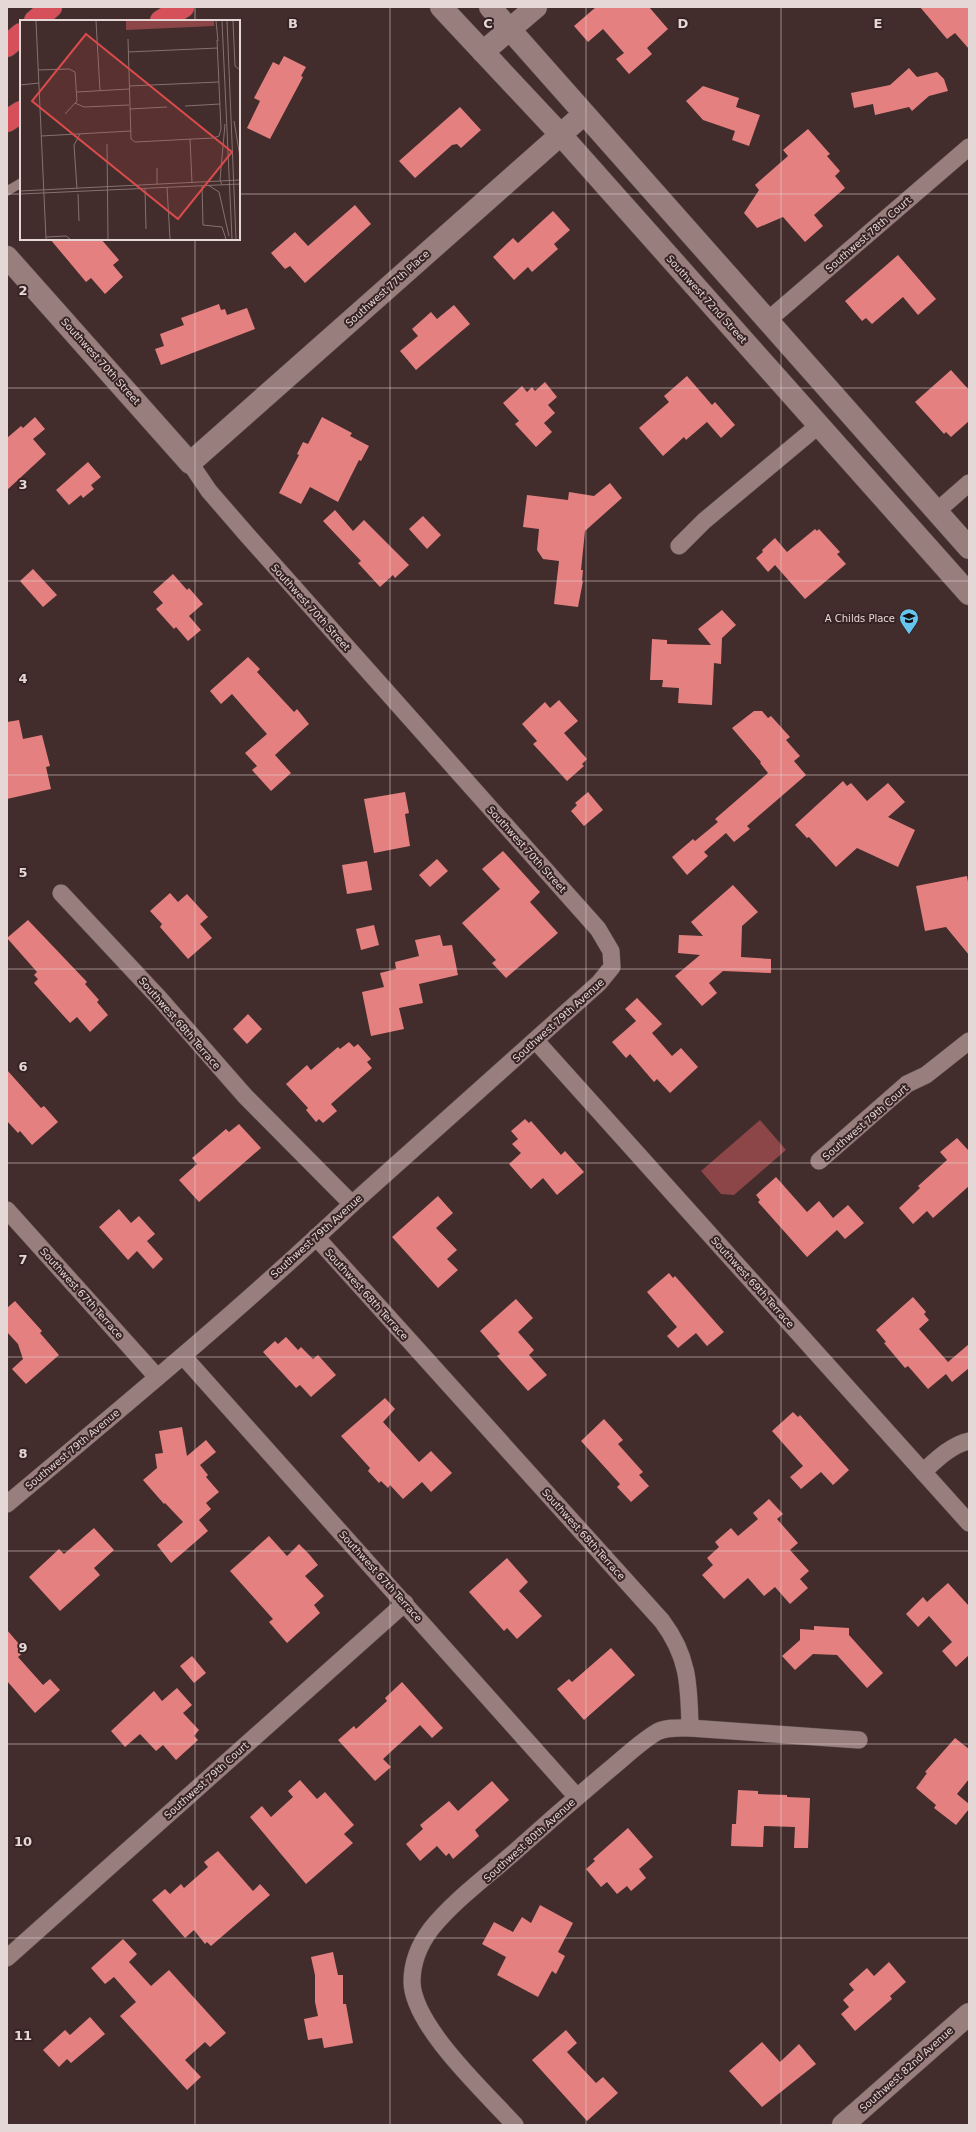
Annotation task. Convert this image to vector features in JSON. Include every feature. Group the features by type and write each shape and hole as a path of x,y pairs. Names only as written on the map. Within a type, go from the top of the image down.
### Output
{"highway":[{"path":"36,20 51,7"},
{"path":"162,20 183,7"},
{"path":"7,46 20,35"},
{"path":"7,121 20,113"}],"main road":[{"name":"Southwest 72nd Street","path":"441,7 560,134 969,594"},
{"path":"490,7 969,548"},
{"path":"483,52 536,7"},
{"name":"Southwest 77th Place","path":"190,463 584,114"},
{"name":"Southwest 70th Street","path":"7,257 190,463"},
{"path":"744,341 767,321"},
{"name":"Southwest 82nd Avenue","path":"843,2125 969,2014"}],"street":[{"name":"Southwest 78th Court","path":"767,321 969,147"},
{"path":"679,546 704,521 819,425"},
{"name":"Southwest 70th Street","path":"190,463 209,491 285,579 598,929 608,944 613,958"},
{"path":"936,512 969,483"},
{"name":"Southwest 68th Terrace","path":"61,893 160,999 245,1096 352,1204"},
{"name":"Southwest 79th Avenue","path":"7,1504 183,1356 536,1041 608,974 612,967 613,958"},
{"name":"Southwest 69th Terrace","path":"536,1041 969,1523"},
{"name":"Southwest 79th Court","path":"819,1161 906,1084 926,1075 969,1041"},
{"name":"Southwest 67th Terrace","path":"7,1210 157,1377"},
{"name":"Southwest 68th Terrace","path":"316,1237 662,1621 677,1644 686,1668 689,1691 690,1728"},
{"name":"Southwest 67th Terrace","path":"183,1356 577,1797"},
{"path":"923,1472 942,1456 962,1443 969,1441"},
{"name":"Southwest 79th Court","path":"7,1958 405,1603"},
{"name":"Southwest 80th Avenue","path":"514,2125 430,2029 419,2009 413,1993 415,1957 432,1929 454,1906 577,1797 642,1742 659,1731 676,1728 690,1728"},
{"path":"690,1728 859,1740"}],"lane":[{"path":"7,191 20,184"}],"shaded area":[{"path":"760,1120 786,1150 734,1195 721,1194 701,1171"}],"building":[{"path":"596,7 649,7 668,29 647,48 652,54 629,74 616,59 624,53 603,29 588,42 574,26"},
{"path":"920,7 969,7 969,49 955,33 947,39"},
{"path":"284,56 306,67 301,76 303,77 270,139 247,128 260,101 254,98 273,62 279,65"},
{"path":"909,68 917,77 937,72 944,79 948,91 929,96 912,111 909,107 875,115 873,104 854,108 851,93 890,85"},
{"path":"703,86 739,98 736,107 760,115 749,146 732,140 735,131 703,120 686,101"},
{"path":"460,107 481,130 461,148 457,144 452,145 415,178 399,161"},
{"path":"808,129 830,154 827,156 840,171 835,176 845,188 814,215 823,226 805,242 783,217 757,228 744,213 759,190 755,185 788,156 783,150"},
{"path":"355,205 371,224 305,283 290,266 285,269 271,253 295,232 308,246"},
{"path":"553,211 570,230 554,244 558,249 532,272 528,267 514,280 493,257 513,238 518,243"},
{"path":"51,240 102,240 119,260 113,265 123,277 105,294 91,278 86,282"},
{"path":"898,255 936,299 918,315 903,297 872,324 866,318 862,321 845,301"},
{"path":"219,304 221,310 225,309 227,315 247,308 255,329 161,365 155,349 164,346 160,334 184,325 181,318"},
{"path":"454,305 470,324 416,370 400,351 418,336 412,329 431,312 437,319"},
{"path":"951,370 969,390 969,421 951,437 946,432 944,434 915,402"},
{"path":"687,376 712,405 715,402 735,425 721,438 707,422 686,440 684,437 663,456 639,428 669,402 664,396"},
{"path":"545,382 557,397 548,405 555,413 544,423 552,432 536,447 515,424 519,421 503,403 522,386 527,392 532,387 535,391"},
{"path":"35,417 45,429 33,439 46,454 7,490 7,438 21,426 23,428"},
{"path":"322,417 352,433 350,436 369,446 361,461 359,460 338,502 310,487 301,504 279,493 299,455 297,454 303,442 308,444"},
{"path":"88,462 101,477 91,485 94,489 83,498 81,495 69,505 56,490"},
{"path":"610,483 622,498 585,531 581,570 583,570 583,581 578,607 554,604 559,561 543,559 537,550 539,529 523,527 527,495 568,500 569,492 594,496"},
{"path":"335,510 353,531 364,520 409,565 395,578 393,575 380,587 358,563 361,561 323,521"},
{"path":"423,516 441,535 427,549 409,529"},
{"path":"815,529 817,531 819,529 840,552 837,554 846,564 805,599 775,565 768,572 756,558 775,538 787,552"},
{"path":"33,569 57,595 43,607 20,581"},
{"path":"173,574 187,590 189,588 203,604 189,616 201,630 188,641 176,627 174,629 156,609 163,603 153,592"},
{"path":"722,610 736,625 722,638 721,664 714,663 712,705 678,703 679,688 662,687 663,680 650,680 652,639 667,640 667,644 711,645 698,629"},
{"path":"248,657 260,669 257,672 294,712 297,709 309,724 275,755 291,773 271,791 252,770 257,766 245,753 267,734 232,694 221,704 210,691"},
{"path":"559,700 578,721 564,733 587,759 582,764 584,766 567,781 533,744 537,741 522,724 545,702 550,708"},
{"path":"754,711 762,711 768,718 771,716 790,737 786,740 800,756 794,761 806,775 747,826 750,829 734,842 726,833 704,852 708,856 687,875 672,857 693,839 695,841 718,822 715,819 768,773 760,763 761,762 732,728"},
{"path":"19,720 23,739 42,735 50,766 46,767 51,789 7,799 7,722"},
{"path":"843,781 847,786 851,783 867,801 888,783 905,802 888,817 915,830 898,867 857,848 836,867 809,837 807,838 795,825"},
{"path":"405,792 409,813 405,814 410,846 374,853 364,799"},
{"path":"588,792 603,810 584,826 571,811 577,805 575,803"},
{"path":"503,851 540,892 530,902 558,933 506,978 492,963 496,960 462,923 500,889 482,869"},
{"path":"437,859 448,871 430,887 419,875"},
{"path":"367,861 372,890 347,894 342,865"},
{"path":"967,876 969,888 969,955 946,927 925,931 916,886"},
{"path":"733,885 758,912 742,926 741,957 771,959 771,973 723,971 709,983 717,993 702,1006 675,976 700,955 678,953 679,935 703,936 691,922"},
{"path":"170,893 178,902 187,894 208,917 200,924 212,938 188,959 160,927 162,924 150,911"},
{"path":"28,920 87,982 85,984 99,1000 97,1002 108,1015 90,1032 77,1017 70,1023 34,983 38,979 34,975 37,972 7,938"},
{"path":"374,925 379,945 361,950 356,929"},
{"path":"440,935 443,946 452,945 458,975 419,984 423,1003 399,1008 404,1029 371,1036 362,992 384,987 380,973 396,969 395,962 419,956 415,940"},
{"path":"637,998 662,1024 652,1033 672,1056 681,1048 698,1067 670,1093 657,1079 654,1082 630,1054 626,1058 612,1042 636,1021 625,1009"},
{"path":"248,1014 262,1029 247,1044 233,1029"},
{"path":"349,1042 354,1047 358,1044 371,1059 367,1062 372,1068 331,1104 337,1111 323,1123 319,1119 316,1122 306,1110 308,1108 286,1084 307,1065 311,1070 338,1047 340,1049"},
{"path":"7,1070 41,1108 44,1106 58,1122 32,1145 20,1131 18,1133 7,1121"},
{"path":"525,1119 529,1123 531,1121 561,1155 565,1151 584,1172 557,1195 543,1178 531,1189 509,1164 521,1153 512,1144 518,1139 511,1131"},
{"path":"239,1124 261,1148 199,1202 179,1180 197,1164 192,1158 226,1129 229,1132"},
{"path":"957,1138 969,1151 969,1186 933,1218 927,1211 913,1224 899,1208 920,1188 918,1186 947,1160 940,1152"},
{"path":"776,1177 807,1212 819,1201 833,1218 848,1205 864,1223 845,1239 837,1230 807,1257 758,1202 760,1200 756,1195"},
{"path":"438,1196 453,1213 436,1228 457,1250 447,1259 458,1270 438,1288 392,1237"},
{"path":"119,1209 131,1223 139,1216 155,1234 147,1241 163,1259 153,1269 137,1251 128,1260 99,1227"},
{"path":"669,1273 673,1278 675,1276 724,1332 707,1346 696,1333 678,1348 667,1336 677,1327 647,1292"},
{"path":"913,1297 926,1312 924,1314 929,1320 919,1329 948,1362 969,1344 969,1368 952,1382 946,1374 928,1389 908,1366 905,1368 884,1343 886,1342 876,1330"},
{"path":"516,1299 533,1318 518,1332 534,1350 529,1355 547,1375 528,1391 497,1356 500,1354 480,1331"},
{"path":"15,1301 42,1331 40,1333 59,1355 26,1384 12,1369 23,1359 18,1344 7,1332 7,1308"},
{"path":"286,1337 298,1350 301,1347 313,1359 318,1355 336,1375 311,1397 300,1385 296,1388 263,1352 275,1341 278,1344"},
{"path":"385,1398 395,1409 383,1422 419,1462 431,1451 452,1473 431,1492 422,1482 403,1499 390,1485 388,1488 381,1481 379,1483 368,1471 370,1468 341,1436"},
{"path":"793,1412 798,1417 800,1415 849,1470 833,1485 821,1472 801,1489 790,1477 803,1466 772,1431"},
{"path":"604,1419 623,1440 618,1444 643,1472 639,1475 649,1486 631,1502 617,1487 620,1484 581,1441"},
{"path":"182,1427 187,1456 206,1440 216,1452 200,1465 208,1475 206,1477 219,1492 206,1503 211,1509 199,1520 208,1531 171,1563 157,1545 183,1522 165,1503 164,1504 143,1480 157,1468 155,1454 163,1453 159,1431"},
{"path":"769,1499 783,1514 777,1519 798,1543 790,1550 809,1571 800,1579 808,1588 790,1604 775,1587 764,1596 748,1578 724,1599 702,1575 713,1565 707,1558 719,1547 715,1542 731,1528 738,1536 758,1519 753,1513"},
{"path":"94,1528 114,1550 94,1568 100,1575 60,1611 29,1577 59,1549 64,1554"},
{"path":"269,1536 287,1556 299,1544 309,1554 318,1565 305,1576 324,1596 314,1605 320,1613 287,1643 269,1622 273,1619 230,1571"},
{"path":"507,1558 528,1582 519,1591 542,1616 517,1639 507,1628 504,1631 469,1592"},
{"path":"948,1583 969,1606 969,1655 956,1667 942,1651 952,1642 929,1616 918,1627 906,1614 923,1597 927,1602"},
{"path":"814,1626 849,1628 849,1635 883,1673 867,1688 837,1655 813,1654 795,1670 782,1656 800,1640 800,1629 814,1630"},
{"path":"7,1630 25,1651 18,1657 43,1685 50,1679 60,1690 35,1713 7,1681"},
{"path":"611,1648 635,1675 584,1720 557,1689 569,1679 572,1682"},
{"path":"192,1656 206,1673 194,1683 180,1666"},
{"path":"402,1682 443,1728 432,1738 420,1725 383,1759 391,1767 375,1781 338,1740 354,1726 356,1729 387,1701 385,1698"},
{"path":"177,1688 192,1705 183,1713 199,1730 194,1736 198,1740 176,1760 163,1745 156,1751 140,1734 125,1747 111,1731 154,1691 162,1701"},
{"path":"955,1738 969,1749 969,1779 957,1794 969,1804 969,1809 956,1825 934,1808 936,1805 916,1788 927,1773 925,1772"},
{"path":"300,1780 317,1799 325,1792 354,1825 344,1834 353,1843 306,1884 250,1817 262,1806 271,1817 293,1797 288,1791"},
{"path":"492,1781 509,1800 475,1830 479,1836 453,1859 449,1853 446,1856 437,1846 420,1861 406,1844 423,1829 420,1825 449,1801 458,1811"},
{"path":"738,1790 758,1791 758,1794 787,1795 787,1797 810,1798 808,1848 794,1848 795,1827 764,1826 763,1847 731,1846 732,1824 736,1824"},
{"path":"628,1828 653,1857 639,1869 646,1878 631,1891 627,1886 617,1894 607,1882 601,1887 586,1869 595,1861 593,1859"},
{"path":"218,1851 253,1891 260,1884 270,1895 211,1946 207,1942 205,1944 194,1930 185,1938 152,1900 165,1889 170,1894 181,1884 184,1888 208,1867 204,1862"},
{"path":"540,1905 573,1923 558,1952 565,1956 556,1974 552,1971 538,1997 497,1975 506,1957 482,1944 494,1922 513,1932 522,1917 531,1923"},
{"path":"123,1939 137,1954 129,1962 151,1986 169,1970 226,2033 210,2047 205,2042 185,2060 201,2077 187,2090 120,2016 136,2002 114,1977 105,1984 91,1968"},
{"path":"333,1952 338,1975 343,1975 343,2004 346,2004 353,2043 324,2048 322,2038 308,2040 304,2019 318,2016 315,2002 315,1975 311,1957"},
{"path":"889,1962 906,1982 890,1996 892,1999 855,2031 841,2014 849,2007 843,2000 854,1990 849,1984 867,1968 874,1976"},
{"path":"90,2017 105,2034 71,2063 67,2059 59,2067 43,2050 65,2030 70,2035"},
{"path":"566,2030 577,2043 567,2052 596,2083 603,2077 618,2093 587,2121 532,2060"},
{"path":"762,2042 780,2062 799,2044 816,2064 762,2107 729,2071"}],"place":[{"name":"A Childs Place","path":"909,635"}]}
